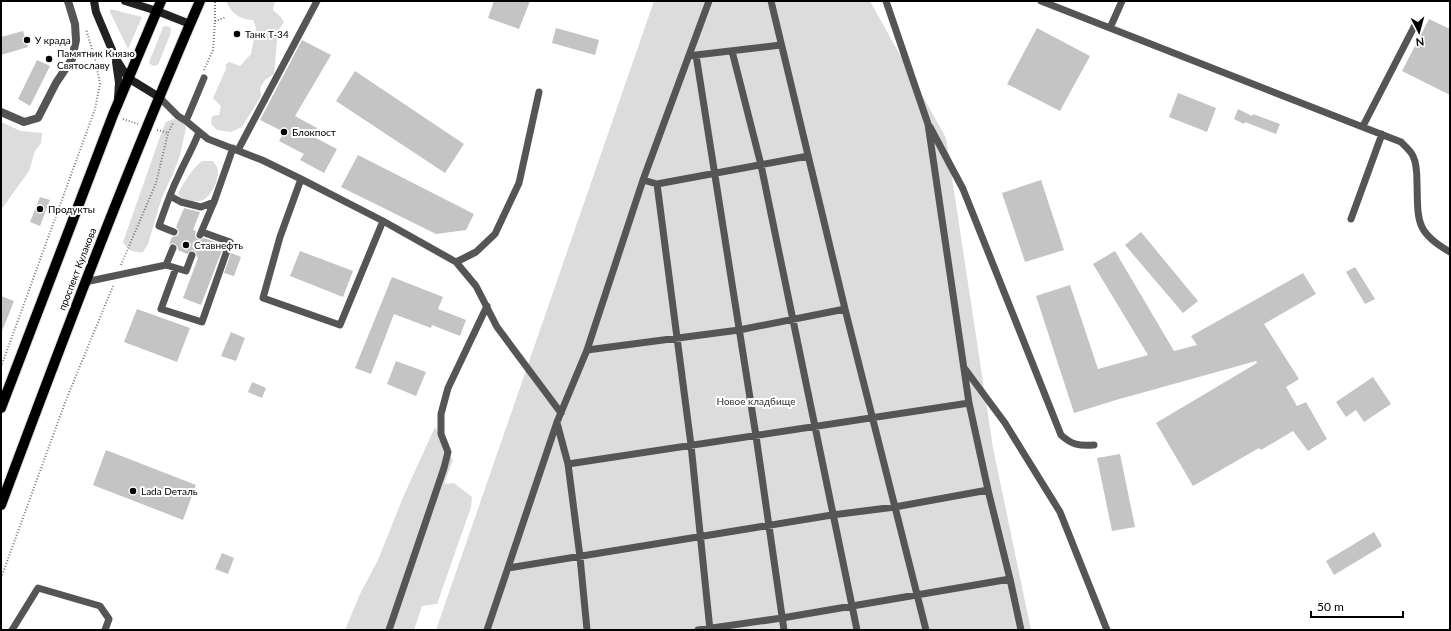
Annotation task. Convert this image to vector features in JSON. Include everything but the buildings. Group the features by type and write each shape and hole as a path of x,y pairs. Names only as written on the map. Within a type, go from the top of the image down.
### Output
{"main road":[{"path":"94,1 96,12 116,57 128,78 159,97"},
{"path":"125,1 159,6 190,24"},
{"name":"проспект Кулакова","path":"1,505 84,282 159,97 200,1"},
{"path":"1,408 118,102 159,6"},
{"path":"116,57 119,83 118,102"}],"street":[{"path":"1,112 24,122 38,118 56,83 72,59 76,40 75,24 68,1"}],"lane":[{"path":"176,268 161,309 202,322 230,242 201,234 236,149 317,1"},
{"path":"487,630 557,422 587,350 643,180 693,56 709,1"},
{"path":"771,1 845,309 926,630"},
{"path":"886,1 928,124 963,189 1061,435 1070,443 1084,446 1094,445"},
{"path":"1041,1 1401,142 1413,155 1417,172 1417,212 1422,230 1434,243 1450,252"},
{"path":"1110,28 1122,1"},
{"path":"1362,126 1416,23"},
{"path":"693,56 781,45"},
{"path":"732,51 761,165 856,630"},
{"path":"693,56 715,174 756,436 784,630"},
{"path":"186,120 204,78"},
{"path":"456,262 476,252 495,234 519,183 539,92"},
{"path":"159,97 178,116 186,120 208,139 262,160 301,179 383,221 456,262 476,286 497,327 561,413"},
{"path":"928,124 969,403 1021,630"},
{"path":"174,232 159,226 178,176 191,152 199,132"},
{"path":"1351,219 1382,134"},
{"path":"643,180 657,184 808,156"},
{"path":"301,179 280,238 263,298 340,325 383,221"},
{"path":"657,184 691,445 710,629"},
{"path":"170,196 181,202 201,207 214,202"},
{"path":"166,265 172,248"},
{"path":"84,282 166,265 186,271 192,255"},
{"path":"389,630 444,468 448,452 441,434 441,414 448,388 486,306"},
{"path":"587,350 739,330 845,309"},
{"path":"964,368 1005,423 1060,512 1107,630"},
{"path":"568,464 969,403"},
{"path":"557,422 568,464 580,557 587,630"},
{"path":"508,568 832,515 895,507 988,490"},
{"path":"698,630 782,618 1010,579"},
{"path":"12,630 38,588 100,606 109,619 105,630"}],"path":[{"path":"215,21 226,17"},
{"path":"1,367 96,109 100,84 96,63 84,22"},
{"path":"1,578 66,400 156,183 168,133 113,116 96,109"}],"green space":[{"path":"226,1 276,1 273,10 284,22 276,35 277,42 274,74 265,80 260,88 261,96 242,127 231,132 217,130 211,124 212,116 219,115 221,106 213,98 226,69 226,64 229,62 240,66 251,54 256,28 253,20 236,15"},
{"name":"Новое кладбище","path":"654,1 870,1 946,138 993,448 1031,630 436,630"},
{"path":"110,9 142,17 128,49 110,12"},
{"path":"163,27 170,27 170,35 158,65 153,66 149,63"},
{"path":"173,119 179,120 186,128 180,155 162,197 148,244 143,252 136,252 129,249 123,242 161,134 166,122"},
{"path":"1,122 21,131 42,133 41,143 35,151 29,171 1,210"},
{"path":"202,161 213,161 217,167 218,175 215,185 210,194 203,200 192,201 181,199 178,193 192,171"},
{"path":"435,427 453,460 444,484 454,483 472,497 471,507 437,604 422,606 414,630 345,630 360,594 378,560 404,495"}],"place":[{"name":"Танк Т-34","path":"237,34"},
{"name":"У крада","path":"27,40"},
{"name":"Памятник Князю Святославу","path":"49,59"},
{"name":"Блокпост","path":"284,132"},
{"name":"Продукты","path":"40,209"},
{"name":"Ставнефть","path":"186,245"},
{"name":"Lada Dеталь","path":"133,491"}]}
